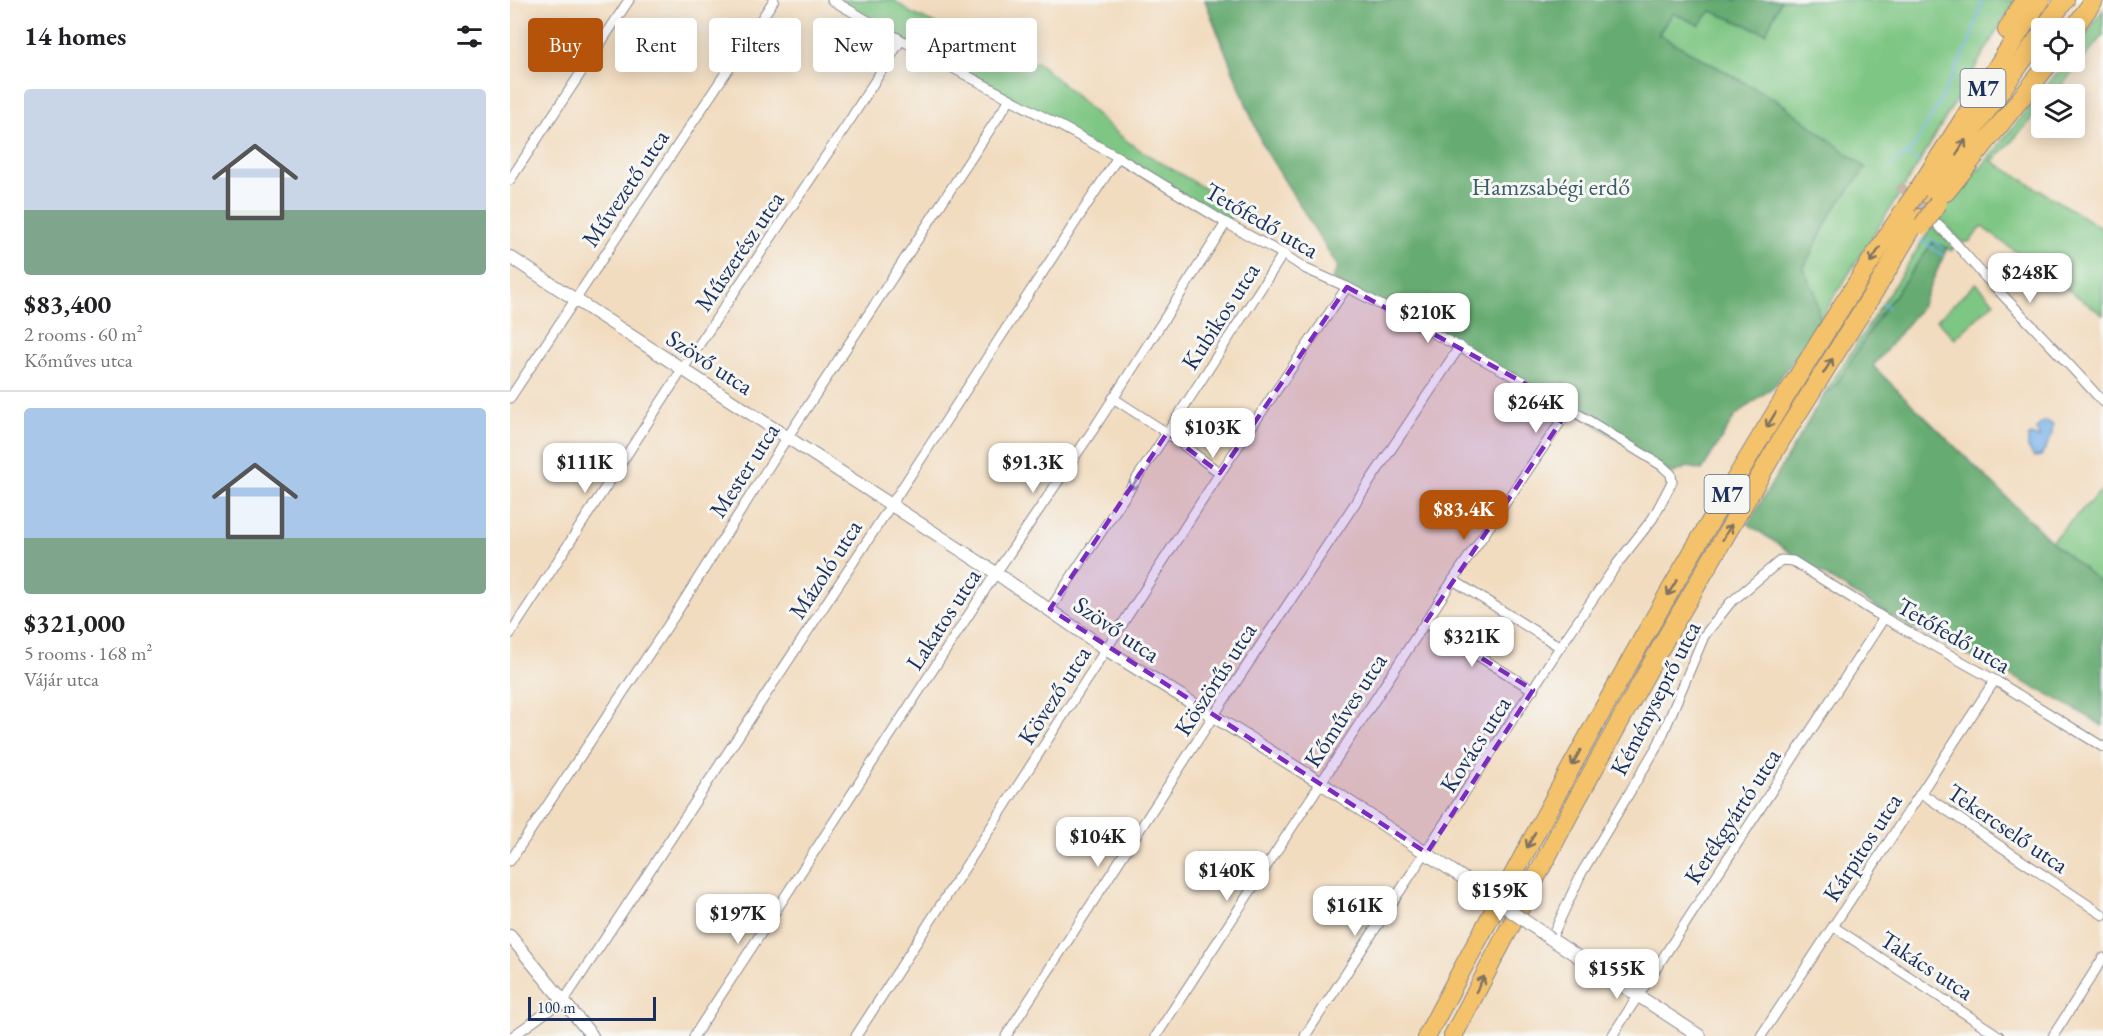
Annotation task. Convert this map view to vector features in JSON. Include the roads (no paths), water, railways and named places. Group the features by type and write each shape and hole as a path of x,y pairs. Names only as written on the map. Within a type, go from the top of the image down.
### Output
{"highway":[{"path":"1928,191 1941,138 2024,0"},
{"name":"M7","path":"1453,1036 1575,803 1671,629 1781,440 1921,219 1928,191 2040,0"},
{"path":"2051,18 2064,0"},
{"path":"2081,18 2094,0"},
{"name":"M7","path":"1928,191 2031,48"},
{"path":"1928,191 2041,72"},
{"name":"M7","path":"1427,1036 1559,789 1655,616 1830,322 1921,219"}],"street":[{"path":"510,180 629,0"},
{"name":"Művezető utca","path":"510,398 774,0"},
{"name":"Tetőfedő utca","path":"832,0 901,40 1118,157 1306,269 1347,287 1460,346 1570,408 1671,474"},
{"name":"Műszerész utca","path":"510,634 901,40"},
{"name":"Mester utca","path":"510,861 673,618 787,438 1010,99"},
{"name":"Mázoló utca","path":"562,1001 891,505 1118,157"},
{"path":"1921,219 1986,278 2074,368 2103,402"},
{"name":"Lakatos utca","path":"694,1036 1226,223"},
{"name":"Kubikos utca","path":"1050,609 1284,254"},
{"name":"Szövő utca","path":"510,257 996,573 1107,650 1321,783 1551,939 1700,1036"},
{"name":"Kövező utca","path":"856,1036 1220,473 1347,287"},
{"name":"Köszörűs utca","path":"1006,1036 1214,715 1460,346"},
{"path":"1113,398 1167,433 1220,473"},
{"name":"Kőműves utca","path":"1156,1036 1453,580 1570,408"},
{"name":"Kovács utca","path":"1305,1036 1560,647 1617,564 1653,518 1670,489 1671,474"},
{"name":"Tetőfedő utca","path":"1785,560 1793,561 1884,618 1995,680 2103,747"},
{"name":"Kéményseprő utca","path":"1551,939 1581,874 1659,743 1704,636 1730,603 1777,562 1785,560"},
{"path":"1453,580 1560,647"},
{"name":"Kerékgyártó utca","path":"1612,1036 1884,618"},
{"path":"1425,623 1533,690"},
{"name":"Kárpitos utca","path":"1761,1036 1995,680"},
{"name":"Tekercselő utca","path":"1921,793 2103,915"},
{"name":"Takács utca","path":"1834,927 1999,1036"},
{"path":"510,936 592,1036"},
{"path":"2053,1036 2103,958"},
{"path":"513,1036 562,1001"}],"water":[{"path":"2046,421 2053,425 2051,438 2041,456 2034,457 2028,448 2028,437 2031,435 2039,438 2036,431 2040,424"}],"waterway":[{"path":"1892,166 1913,148 1936,109 1969,43 1983,0"},
{"path":"1906,154 1918,162"},
{"path":"1929,238 1943,248"},
{"path":"1921,241 1943,255"},
{"path":"1882,304 1888,307"}],"tunnel":[{"path":"1899,185 1930,217"}],"park label":[{"name":"Hamzsabégi erdő","path":"1551,186"}]}
